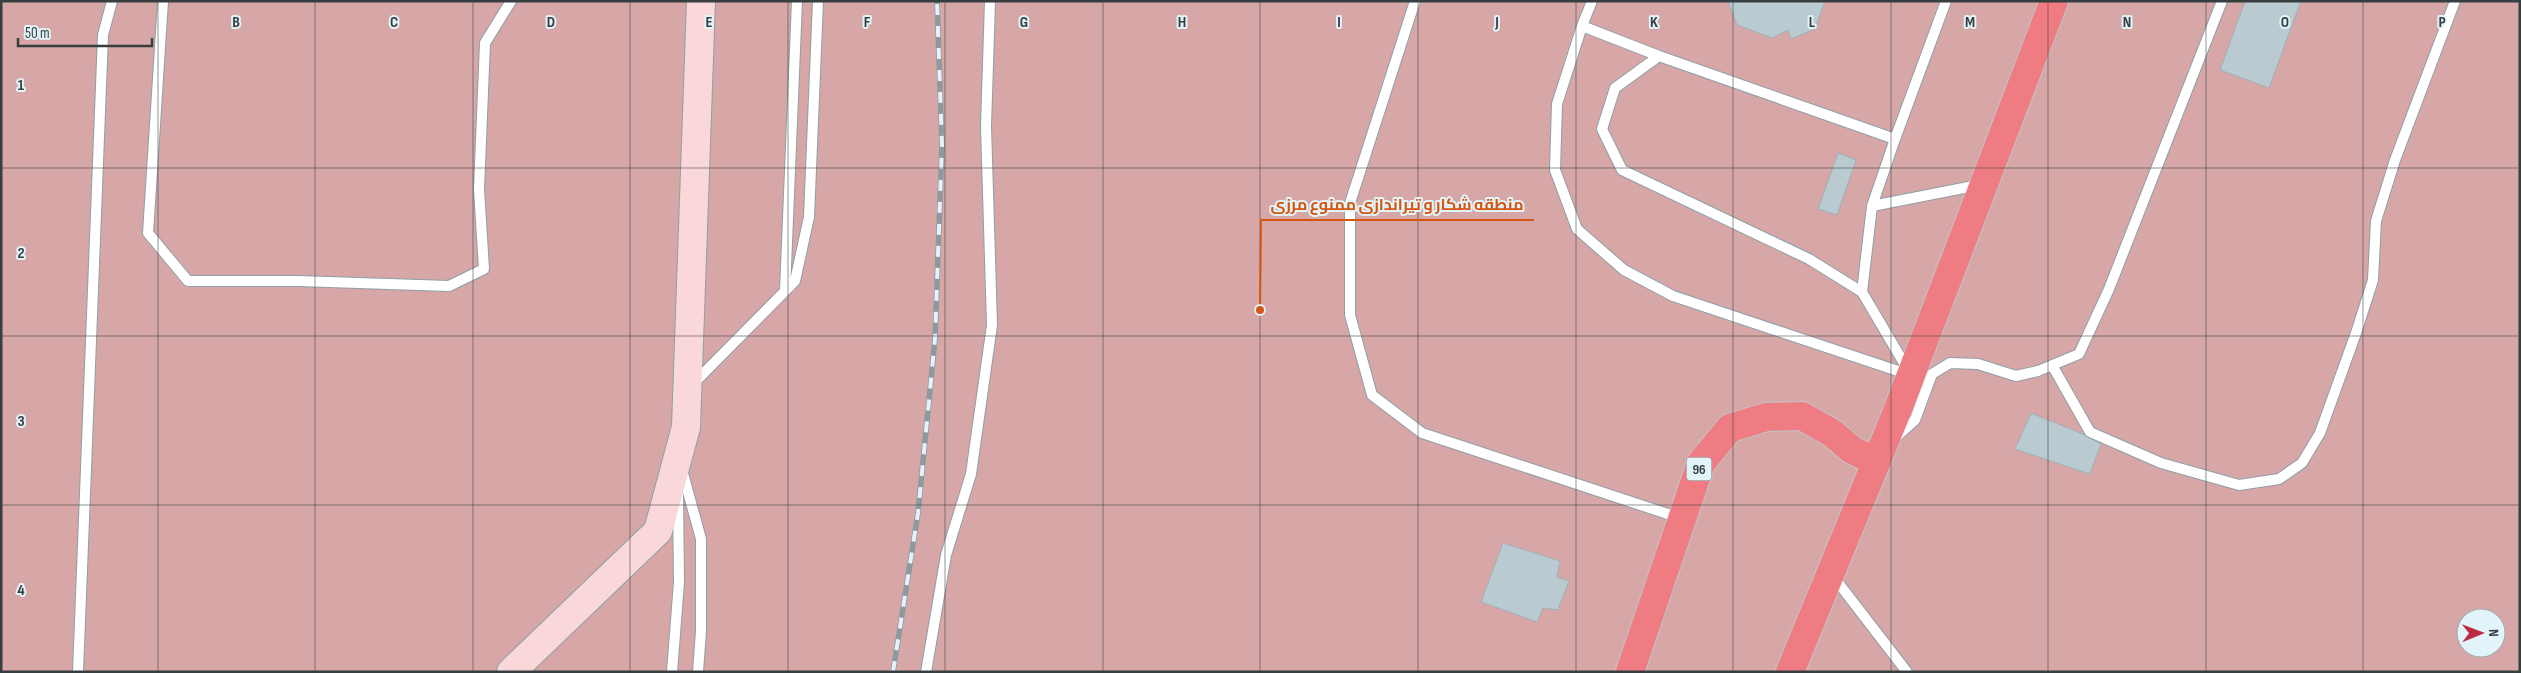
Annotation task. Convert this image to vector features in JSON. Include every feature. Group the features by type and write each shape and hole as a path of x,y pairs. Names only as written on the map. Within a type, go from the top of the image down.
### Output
{"highway":[{"path":"1790,672 1911,375 2048,6"},
{"name":"96","path":"1630,672 1701,464 1730,428 1766,417 1802,416 1832,432 1852,450 1879,456"}],"main road":[{"path":"511,672 658,531 686,427 701,1"}],"lane":[{"path":"78,672 103,35 112,1"},
{"path":"163,1 148,233 188,281 298,281 449,286 484,269 480,189 485,43 511,1"},
{"path":"785,291 797,1"},
{"path":"688,389 795,281 808,217 818,1"},
{"path":"926,672 946,555 971,474 992,325 986,126 990,1"},
{"path":"1415,1 1350,203 1350,315 1372,395 1422,432 1682,518"},
{"path":"1592,1 1557,104 1555,170 1577,229 1624,270 1672,296 1911,375"},
{"path":"1862,292 1872,206 1946,1"},
{"path":"1879,456 1915,420 1932,374 1950,363 1978,364 2016,376 2079,354 2109,289 2222,1"},
{"path":"2052,365 2090,432 2161,462 2239,485 2279,479 2302,463 2320,433 2356,333 2373,280 2376,221 2396,160 2455,1"},
{"path":"1582,26 1659,56 1895,139"},
{"path":"1659,56 1615,88 1602,129 1622,170 1809,259 1862,292 1911,375"},
{"path":"1872,206 1983,185"},
{"path":"672,672 679,582 678,456"},
{"path":"678,456 701,539 701,631 698,672"},
{"path":"1831,573 1907,672"}],"shaded area":[{"path":"1,1 2520,1 2520,672 1,672"}],"building":[{"path":"1728,1 1825,1 1815,29 1791,39 1788,30 1772,38 1737,25"},
{"path":"2245,1 2301,1 2269,88 2220,70"},
{"path":"1838,153 1856,160 1837,215 1818,209"},
{"path":"2031,413 2083,434 2101,444 2090,474 2015,449"},
{"path":"1503,543 1560,561 1557,577 1569,581 1558,610 1543,608 1537,622 1481,602"}],"railway":[{"path":"893,672 918,513 935,339 942,145 937,1"}],"place":[{"name":"منطقه شکار و تیراندازی ممنوع مرزی","path":"1260,310"}]}
